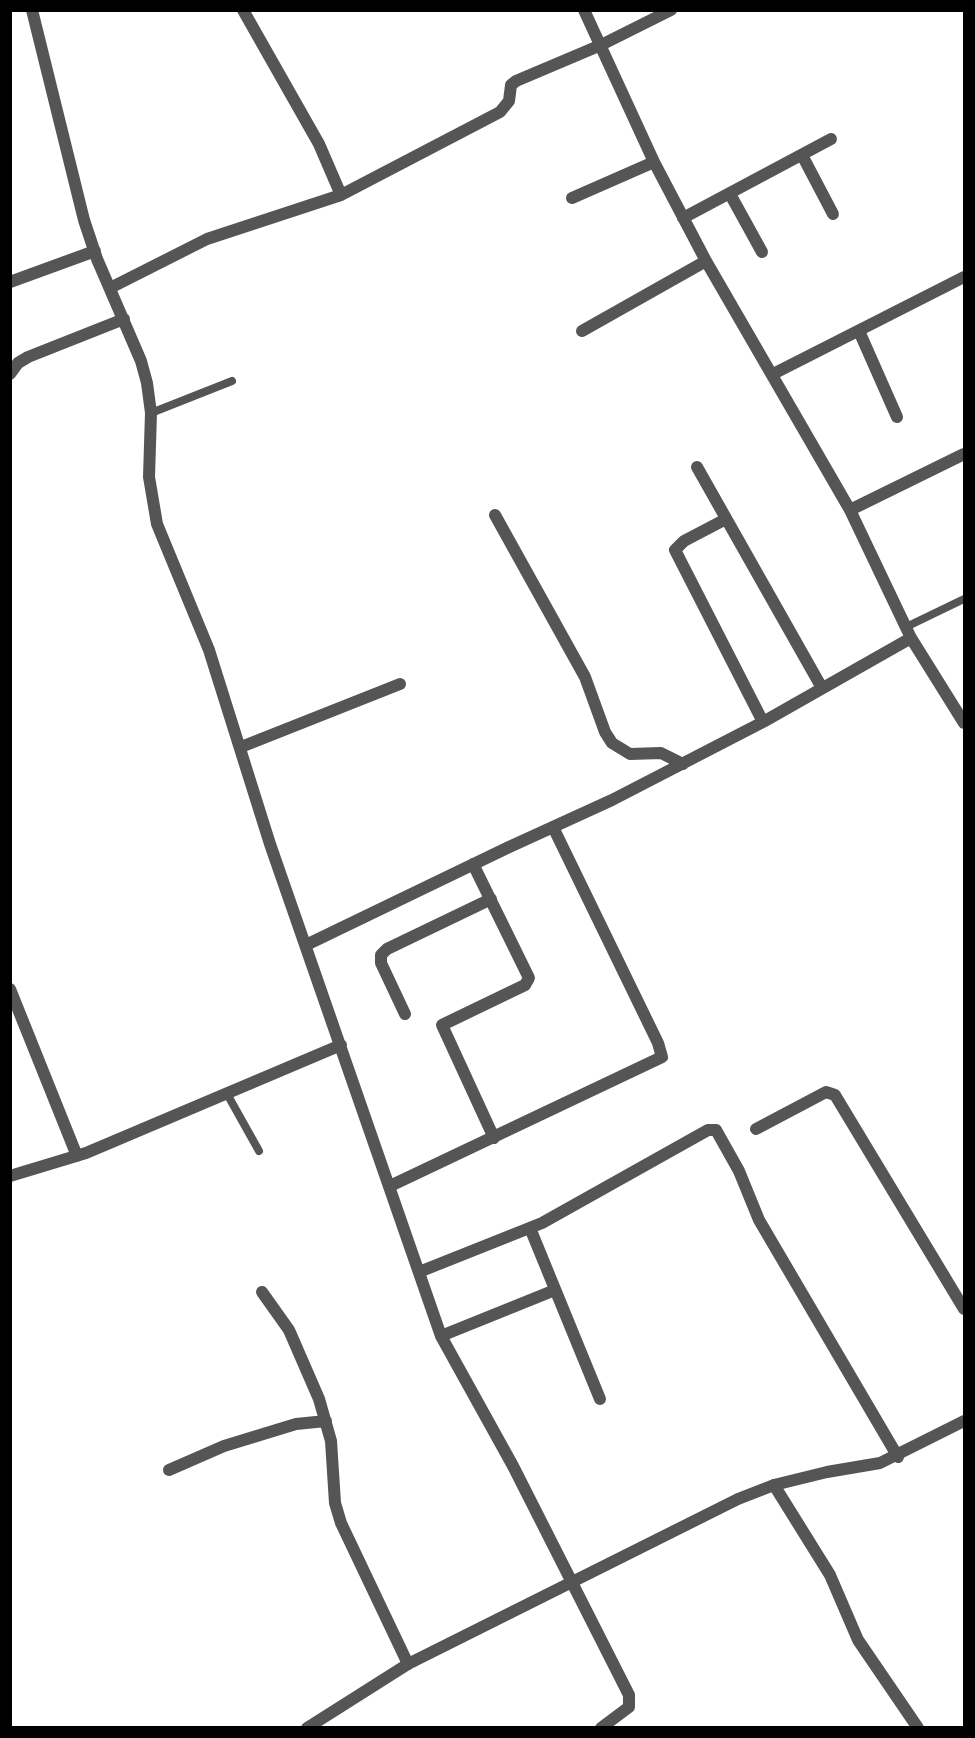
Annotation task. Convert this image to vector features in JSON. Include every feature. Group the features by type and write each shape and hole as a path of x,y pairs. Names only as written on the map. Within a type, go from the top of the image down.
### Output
{"street":[{"path":"32,10 84,220 141,362 151,413 149,477 157,524 209,650 270,844 441,1336 513,1466 629,1695 629,1707 601,1728"},
{"path":"243,10 319,144 341,195"},
{"path":"584,10 654,162 706,261 850,510 909,632 964,723"},
{"path":"110,288 207,239 341,195 500,112 509,101 511,85 516,81 601,45 671,10"},
{"path":"684,218 831,140"},
{"path":"801,155 833,214"},
{"path":"572,198 654,162"},
{"path":"730,194 762,252"},
{"path":"10,282 95,251"},
{"path":"582,331 706,261"},
{"path":"773,374 964,277"},
{"path":"10,374 18,363 28,357 124,319"},
{"path":"859,330 897,417"},
{"path":"850,510 964,454"},
{"path":"697,467 822,688"},
{"path":"495,515 592,692 605,732 612,743 630,753 661,753 682,764"},
{"path":"726,519 684,541 675,550 763,722"},
{"path":"306,945 612,800 763,722 822,688 909,632"},
{"path":"241,747 400,684"},
{"path":"390,1186 662,1057 658,1043 553,827"},
{"path":"473,864 527,973 528,982 442,1025 494,1138"},
{"path":"405,1014 381,963 381,955 387,949 490,898"},
{"path":"10,989 77,1156"},
{"path":"10,1176 77,1156 341,1045"},
{"path":"756,1129 826,1092 835,1095 964,1309"},
{"path":"419,1272 530,1228 708,1130 716,1130 739,1171 759,1220 898,1456"},
{"path":"530,1228 600,1399"},
{"path":"441,1336 555,1290"},
{"path":"262,1292 289,1330 326,1421 333,1456 335,1503 341,1522 408,1664"},
{"path":"169,1470 224,1446 296,1424 326,1421"},
{"path":"307,1728 408,1664 738,1499 774,1485 827,1472 880,1463 964,1421"},
{"path":"774,1485 830,1575 858,1640 918,1728"}],"lane":[{"path":"151,413 232,381"},
{"path":"909,632 964,599"},
{"path":"226,1092 258,1151"}]}
